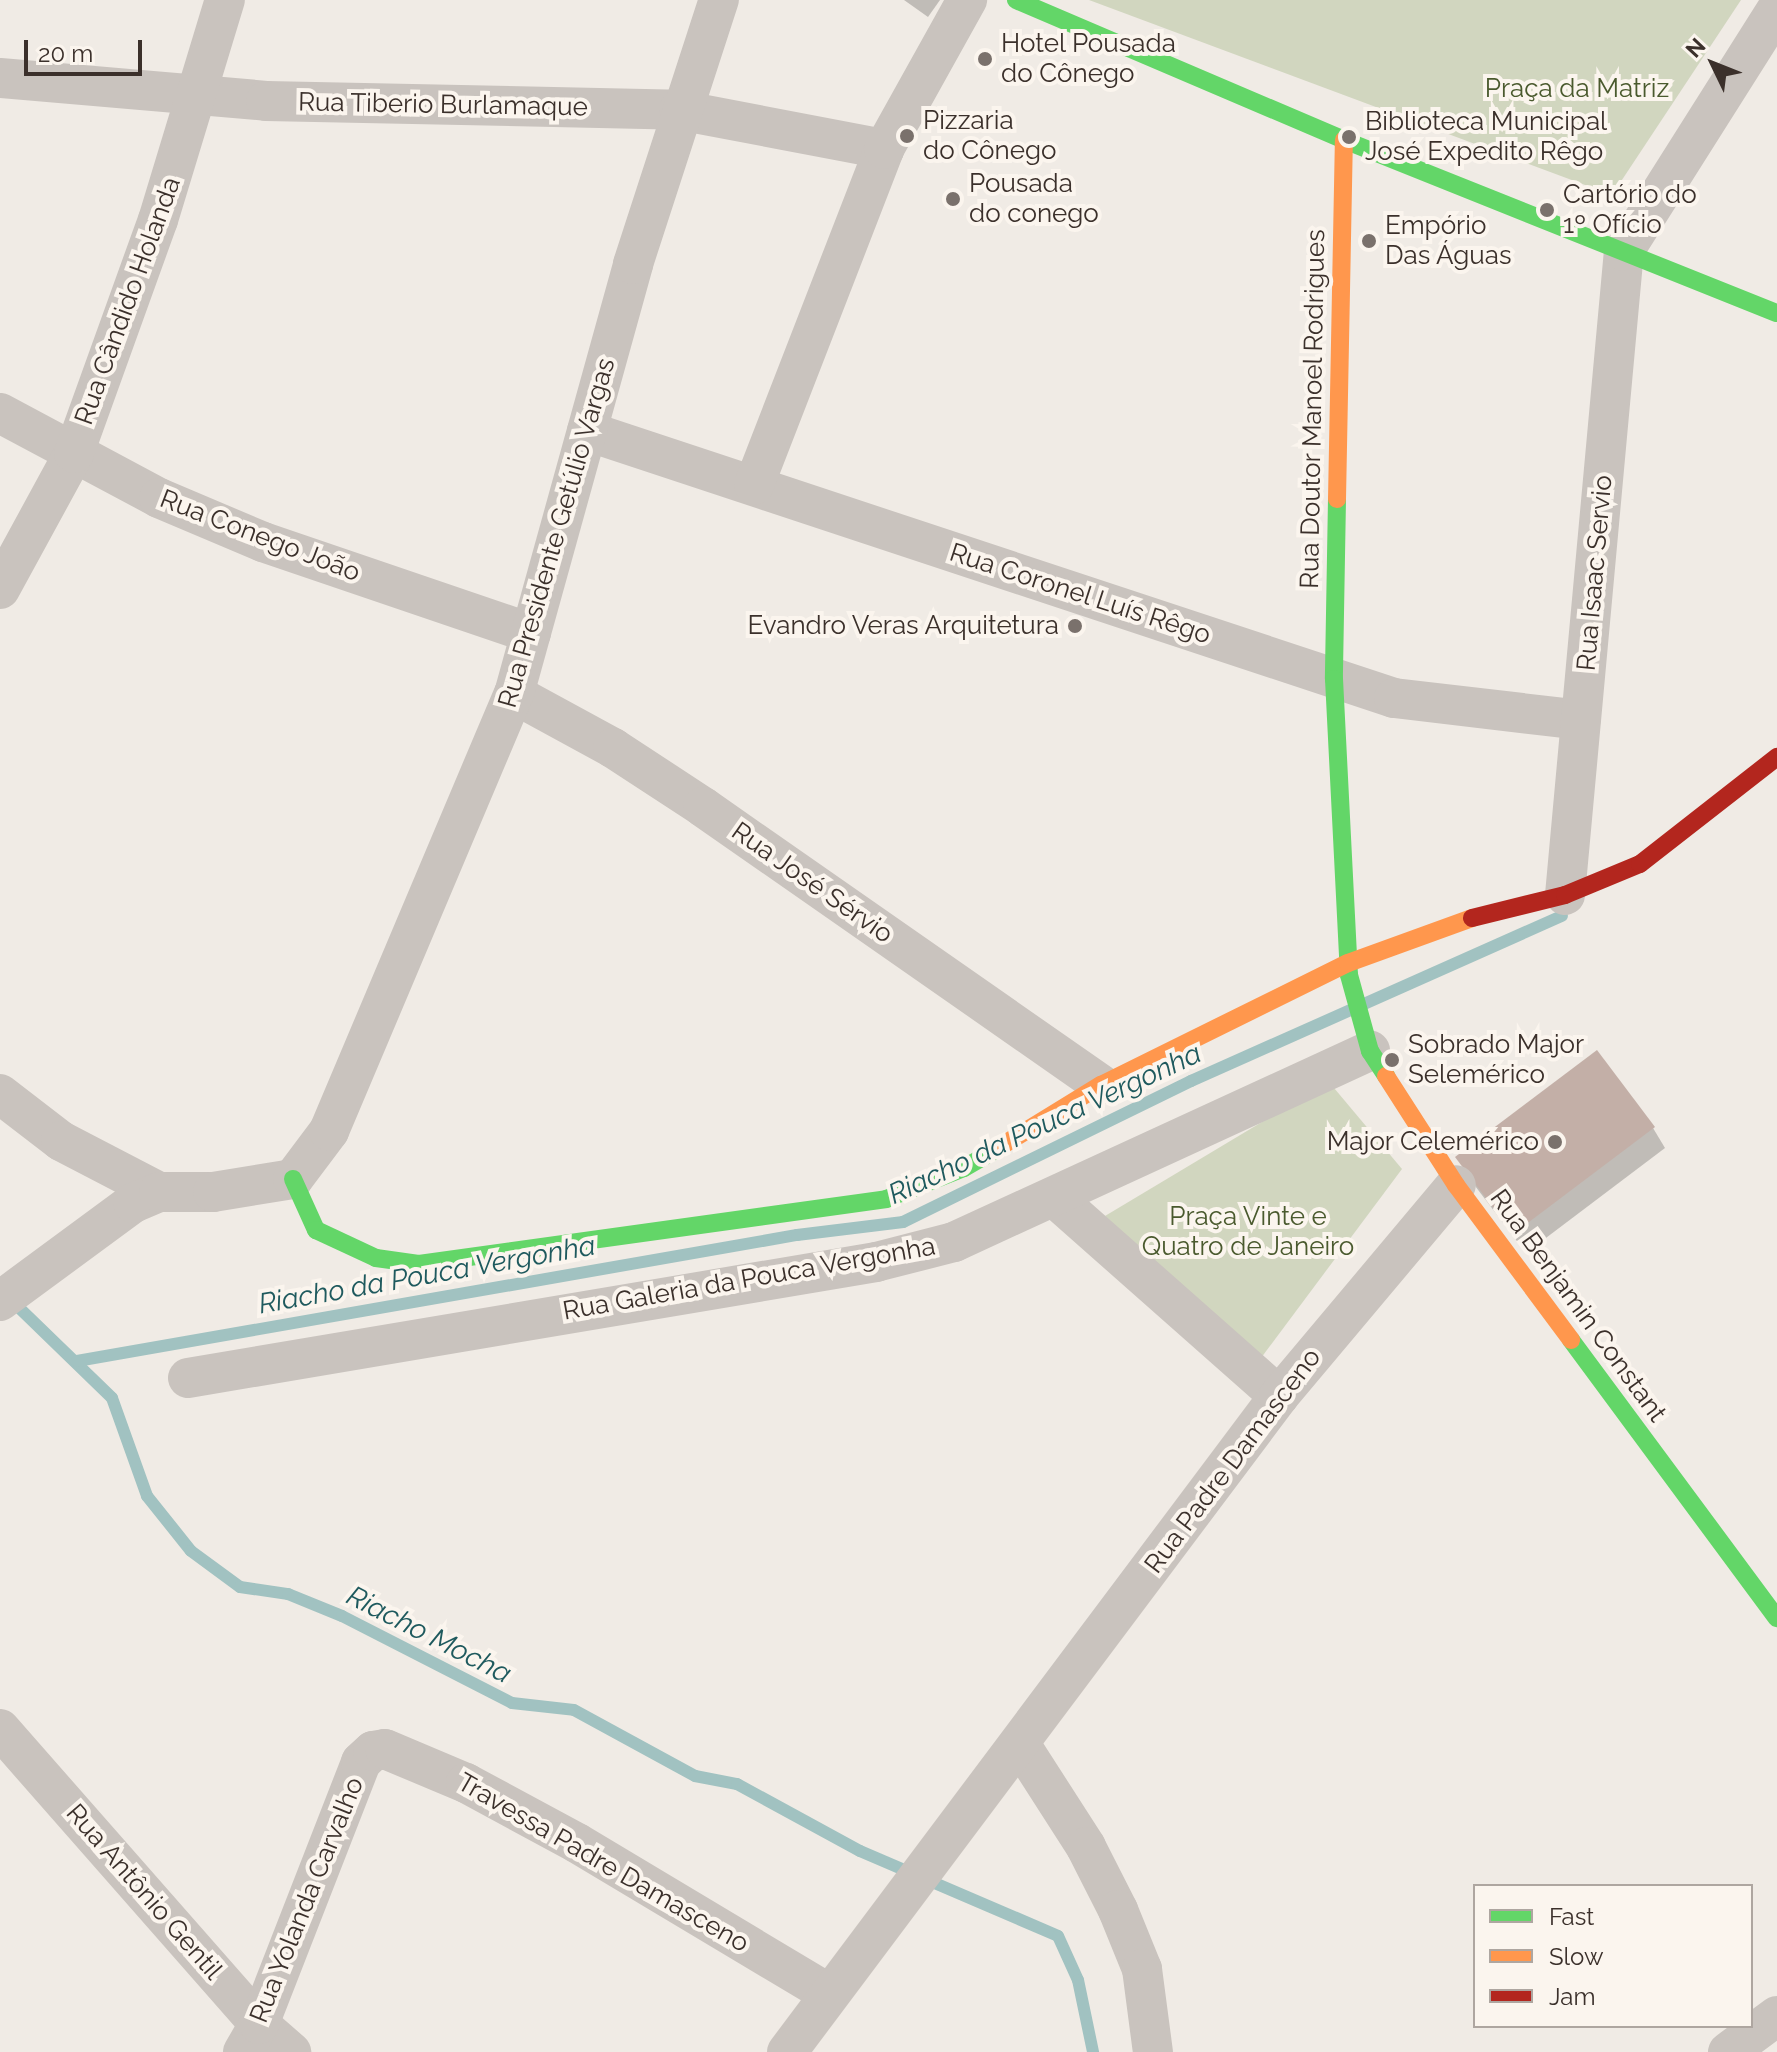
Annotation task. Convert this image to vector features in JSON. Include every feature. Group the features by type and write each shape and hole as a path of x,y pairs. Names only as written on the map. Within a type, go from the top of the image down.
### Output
{"street":[{"name":"Rua Cândido Holanda","path":"0,589 74,453 200,94 225,0"},
{"name":"Rua Presidente Getúlio Vargas","path":"293,1179 329,1131 514,694 679,110 719,0"},
{"path":"754,485 884,149 967,0"},
{"path":"1016,0 1054,7 1344,140 1777,313"},
{"path":"1624,251 1777,9"},
{"name":"Rua Tiberio Burlamaque","path":"0,78 266,101 679,110 884,149"},
{"name":"Rua Doutor Manoel Rodrigues","path":"1334,679 1344,140"},
{"name":"Rua Isaac Servio","path":"1565,895 1624,251"},
{"name":"Rua Conego João","path":"0,413 159,498 263,542 531,633"},
{"name":"Rua Coronel Luís Rêgo","path":"587,431 1334,679 1446,707 1581,720"},
{"name":"Rua Benjamin Constant","path":"1334,679 1348,969 1367,1039 1456,1185 1775,1609"},
{"name":"Rua José Sérvio","path":"514,694 613,748 703,807 1101,1085"},
{"path":"0,1301 112,1215 159,1192 213,1192 293,1179 316,1230 376,1258 419,1264 886,1199 964,1168 1101,1085 1443,925 1565,895 1640,864 1700,822 1777,757"},
{"name":"Rua Galeria da Pouca Vergonha","path":"188,1378 876,1262 954,1242 1055,1198 1367,1039"},
{"path":"0,1094 61,1141 159,1192"},
{"name":"Rua Padre Damasceno","path":"828,1993 1020,1744 1279,1396 1456,1185"},
{"path":"1055,1198 1279,1396"},
{"name":"Rua Antônio Gentil","path":"0,1729 251,2038 291,2052"},
{"path":"1020,1744 1086,1847 1118,1910 1142,1969 1153,2052"},
{"name":"Travessa Padre Damasceno","path":"373,1751 398,1750 466,1783 828,1993"},
{"name":"Rua Yolanda Carvalho","path":"251,2038 353,1783 373,1751"},
{"path":"787,2052 828,1993"},
{"path":"1728,2052 1777,2016"}],"green space":[{"name":"Praça da Matriz","path":"1089,0 1741,0 1612,195"},
{"name":"Praça Vinte e Quatro de Janeiro","path":"1329,1082 1402,1169 1258,1362 1105,1216"}],"building":[{"name":"Major Celemérico","path":"1597,1050 1655,1127 1513,1234 1455,1157"}],"waterway":[{"name":"Riacho da Pouca Vergonha","path":"77,1361 797,1235 903,1222 1191,1081 1562,916"},
{"name":"Riacho Mocha","path":"10,1299 112,1398 147,1496 191,1551 240,1587 288,1594 342,1616 512,1703 574,1710 695,1776 737,1784 860,1851 1058,1936 1078,1980 1093,2052"}],"traffic: fast":[{"path":"1016,0 1344,140 1777,313"},
{"path":"1337,499 1334,679 1349,975 1370,1051 1386,1076"},
{"path":"293,1179 316,1230 376,1258 419,1264 886,1199 964,1168 998,1148"},
{"path":"1571,1340 1777,1618"}],"traffic: slow":[{"path":"1337,499 1344,140"},
{"path":"998,1148 1101,1085 1348,963 1472,918"},
{"path":"1386,1076 1456,1185 1571,1340"}],"traffic: jam":[{"path":"1472,918 1565,895 1640,864 1777,757"}],"place":[{"name":"Hotel Pousada do Cônego","path":"985,59"},
{"name":"Pizzaria do Cônego","path":"907,136"},
{"name":"Biblioteca Municipal José Expedito Rêgo","path":"1349,137"},
{"name":"Pousada do conego","path":"953,199"},
{"name":"Cartório do 1º Ofício","path":"1547,210"},
{"name":"Empório Das Águas","path":"1369,241"},
{"name":"Evandro Veras Arquitetura","path":"1075,626"},
{"name":"Sobrado Major Selemérico","path":"1392,1060"},
{"name":"Major Celemérico","path":"1555,1142"}]}
